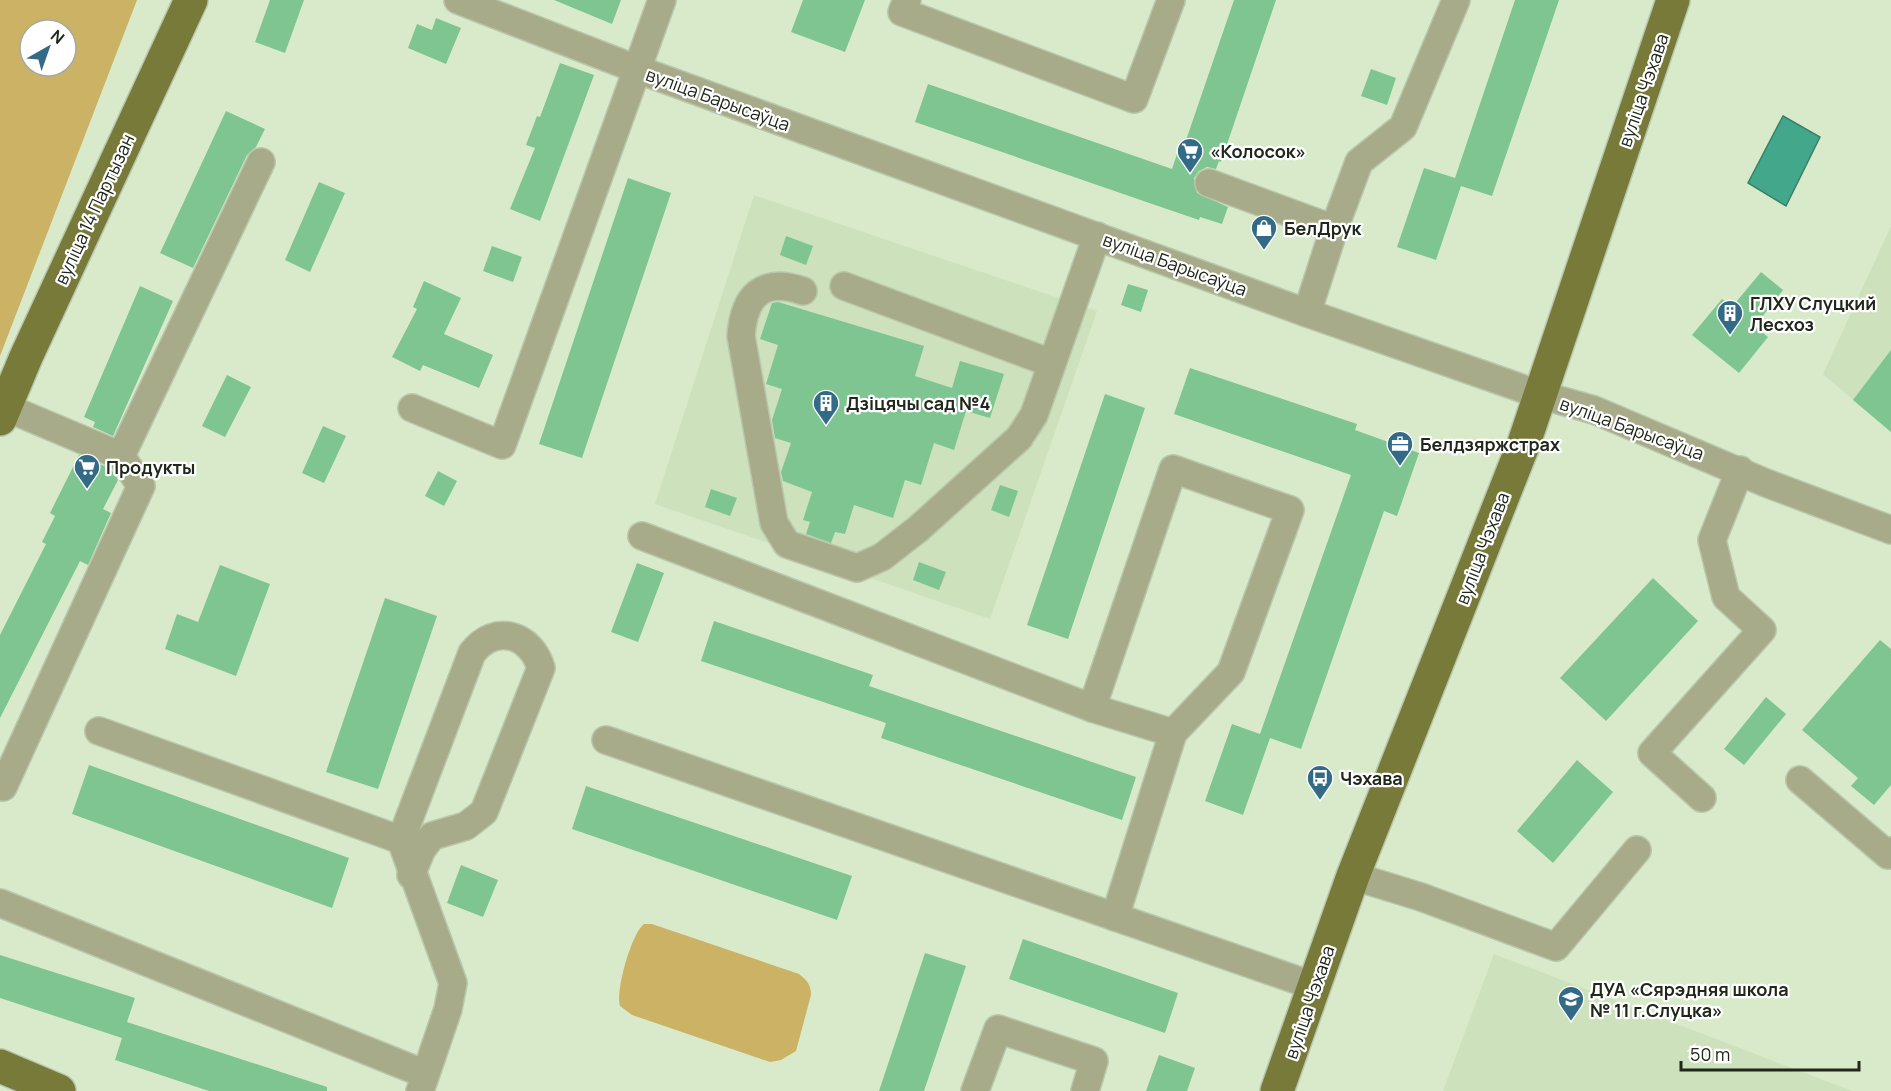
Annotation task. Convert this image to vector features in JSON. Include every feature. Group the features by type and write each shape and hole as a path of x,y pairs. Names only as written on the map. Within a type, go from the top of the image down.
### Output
{"main road":[{"name":"вуліца 14 Партызан","path":"2,413 191,0"},
{"name":"вуліца Чэхава","path":"1277,1091 1353,876 1541,395 1673,0"},
{"path":"0,1066 59,1091"}],"street":[{"name":"вуліца Барысаўца","path":"458,0 639,70 1307,313 1541,395 1594,410 1740,470 1766,483 1891,530"},
{"path":"412,408 502,445 639,70 662,0"},
{"path":"907,0 902,12 1134,99 1171,0"},
{"path":"1307,313 1334,229 1359,162 1403,127 1456,0"},
{"path":"121,456 261,162"},
{"path":"1209,183 1334,229"},
{"path":"803,291 784,284 774,284 751,302 742,319 741,336 774,523 788,544 857,568 882,557 918,529 1019,438 1034,415 1097,236"},
{"path":"844,286 1051,363"},
{"path":"2,413 121,456 141,486 3,787"},
{"path":"1092,708 1173,469 1290,510 1231,672 1173,734 1115,917"},
{"path":"1702,798 1652,753 1762,630 1726,597 1712,540 1740,470"},
{"path":"642,536 1092,708 1173,734"},
{"path":"0,903 422,1083 448,1009 453,983 411,875 400,840 472,652 481,641 492,636 506,635 529,645 537,653 541,668 484,812 466,826 432,836 422,849 411,875"},
{"path":"99,731 400,840"},
{"path":"606,740 1314,986"},
{"path":"1800,780 1888,855 1891,851"},
{"path":"1353,876 1421,897 1556,947 1637,850"},
{"path":"975,1091 998,1029 1094,1061 1085,1091"}],"shaded area":[{"path":"0,0 137,0 0,356"},
{"path":"754,195 1097,311 990,619 655,504"},
{"path":"1891,226 1891,432 1823,374"},
{"path":"644,924 652,924 802,976 809,986 811,995 796,1051 781,1060 770,1062 632,1015 620,1006 620,989 625,963 634,939"},
{"name":"ДУА «Сярэдняя школа № 11 г.Слуцка»","path":"1494,954 1852,1091 1443,1091"}],"water":[{"path":"1783,116 1820,137 1786,206 1748,183"}],"building":[{"path":"270,0 304,0 285,53 255,42"},
{"path":"554,0 621,0 612,24"},
{"path":"803,0 865,0 845,52 791,32"},
{"path":"1234,0 1276,0 1221,162 1219,161 1216,169 1207,167 1199,171 1194,178 1197,193 1228,207 1222,224 1200,217 1199,220 915,122 928,84 1172,169 1179,148 1183,149"},
{"path":"1515,0 1559,0 1492,196 1461,186 1436,260 1397,247 1424,168 1455,178"},
{"path":"436,18 461,28 446,64 408,48 417,24 432,30"},
{"path":"560,63 594,75 540,221 510,209 535,148 526,145 537,116 540,117"},
{"path":"1371,69 1396,78 1387,105 1361,96"},
{"path":"226,111 265,129 256,147 247,155 193,268 160,253"},
{"path":"628,178 671,193 582,458 539,444"},
{"path":"319,182 345,193 310,272 285,260"},
{"path":"786,236 813,246 806,265 780,255"},
{"path":"492,246 522,257 513,282 483,271"},
{"name":"ГЛХУ Слуцкий Лесхоз","path":"1761,272 1783,290 1755,326 1768,337 1739,373 1692,335 1722,299 1732,307"},
{"path":"424,281 461,298 444,334 493,355 479,388 423,365 420,371 392,357 417,309 413,307"},
{"path":"1128,284 1148,290 1141,312 1121,305"},
{"path":"140,286 173,301 113,436 93,427 95,422 84,417"},
{"name":"Дзіцячы сад №4","path":"778,302 924,346 915,376 952,388 960,361 1004,374 990,418 966,411 954,450 934,443 921,485 905,480 893,518 854,505 845,534 835,532 831,543 806,534 810,522 803,520 812,492 783,481 781,472 791,443 775,438 772,420 782,389 766,384 778,345 760,339 772,303"},
{"path":"1891,350 1891,432 1853,400"},
{"path":"1190,368 1357,424 1355,430 1419,453 1397,516 1384,511 1301,749 1270,738 1243,815 1205,801 1232,724 1260,734 1351,475 1174,414"},
{"path":"227,375 251,387 225,437 202,426"},
{"path":"1105,394 1145,408 1068,639 1027,625"},
{"path":"323,426 346,436 324,483 302,473"},
{"path":"79,455 111,469 118,480 103,509 111,513 88,565 80,561 0,718 0,635 46,544 42,542 55,516 50,513"},
{"path":"438,471 457,481 444,506 425,496"},
{"path":"1000,485 1018,491 1009,517 991,510"},
{"path":"711,489 737,498 730,516 705,507"},
{"path":"919,562 946,572 939,590 913,580"},
{"path":"637,563 664,573 638,642 611,632"},
{"path":"220,565 270,584 236,676 165,649 177,614 198,622"},
{"path":"1653,578 1698,621 1606,721 1560,678"},
{"path":"385,598 437,616 378,789 326,772"},
{"path":"714,621 873,675 869,686 1136,777 1122,820 881,738 886,723 701,661"},
{"path":"1880,640 1891,649 1891,785 1874,805 1851,786 1858,778 1802,730"},
{"path":"1766,697 1786,714 1744,765 1724,749"},
{"path":"1577,760 1613,792 1553,863 1517,831"},
{"path":"89,765 349,858 332,908 72,814"},
{"path":"586,786 852,876 837,920 572,829"},
{"path":"461,865 498,880 483,917 447,903"},
{"path":"1023,939 1178,993 1165,1033 1009,979"},
{"path":"925,953 966,966 924,1091 879,1091"},
{"path":"0,955 135,998 127,1022 327,1087 327,1091 209,1091 115,1060 122,1038 0,998"},
{"path":"1159,1055 1195,1068 1187,1091 1146,1091"}],"place":[{"name":"«Колосок»","path":"1190,174"},
{"name":"БелДрук","path":"1264,251"},
{"name":"ГЛХУ Слуцкий Лесхоз","path":"1730,336"},
{"name":"Дзіцячы сад №4","path":"826,426"},
{"name":"Белдзяржстрах","path":"1400,467"},
{"name":"Продукты","path":"87,490"},
{"name":"Чэхава","path":"1320,801"},
{"name":"ДУА «Сярэдняя школа № 11 г.Слуцка»","path":"1571,1022"}]}
